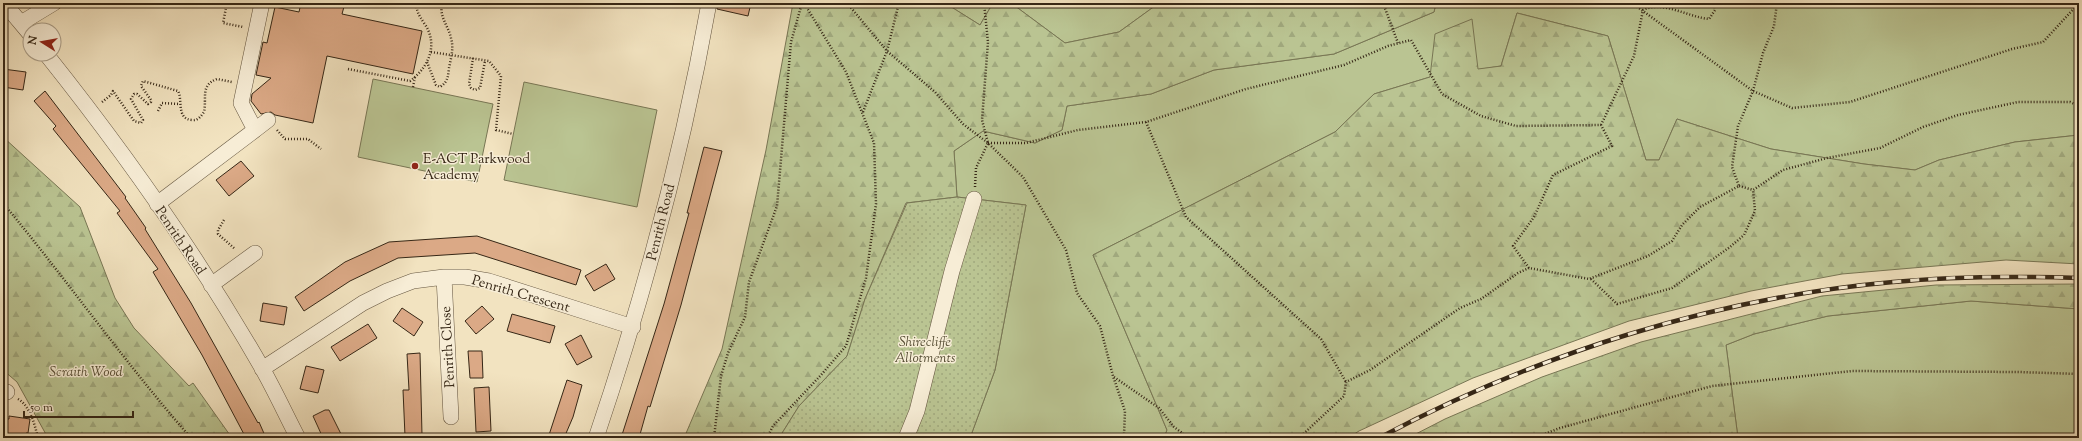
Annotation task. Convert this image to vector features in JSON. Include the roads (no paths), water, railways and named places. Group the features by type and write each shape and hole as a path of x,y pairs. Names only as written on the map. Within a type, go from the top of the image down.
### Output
{"street":[{"path":"4,3 22,25"},
{"path":"33,22 54,3"},
{"path":"255,130 241,103 255,30 262,3"},
{"name":"Penrith Road","path":"596,438 632,327 675,161 709,3"},
{"name":"Penrith Road","path":"52,62 90,110 158,204 211,285 262,369 298,438"},
{"path":"158,204 268,120"},
{"path":"906,438 917,411 952,271 974,199"},
{"path":"211,285 255,253"},
{"name":"Penrith Crescent","path":"262,369 363,303 387,291 413,281 465,277 489,280 632,327"},
{"name":"Penrith Close","path":"444,278 451,417"}],"railway":[{"path":"1379,438 1439,408 1501,380 1628,334 1693,316 1759,301 1826,290 1893,282 1986,277 2079,278"}],"place":[{"name":"E-ACT Parkwood Academy","path":"415,166"}],"park label":[{"name":"Shirecliffe Allotments","path":"925,350"},
{"name":"Scraith Wood","path":"86,371"}]}
